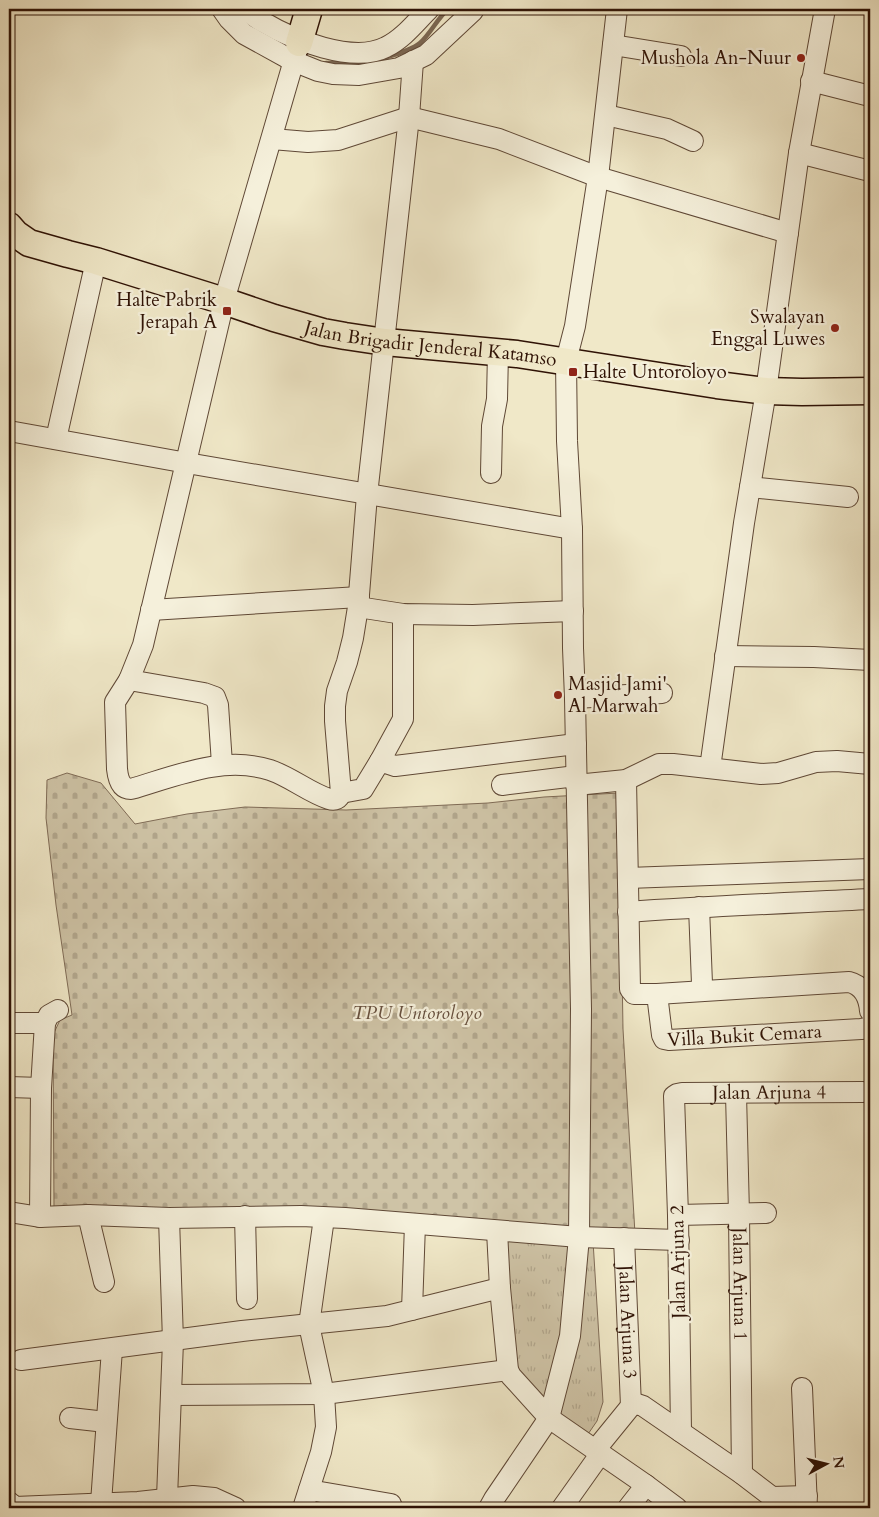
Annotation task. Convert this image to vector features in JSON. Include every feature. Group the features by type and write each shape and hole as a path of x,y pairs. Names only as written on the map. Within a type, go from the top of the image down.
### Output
{"main road":[{"path":"297,48 310,9"},
{"name":"Jalan Brigadir Jenderal Katamso","path":"9,226 16,234 29,243 96,261 323,332 385,342 498,352 566,361 766,391 870,391"}],"street":[{"path":"222,9 244,34 297,48 356,53 385,48 397,40 429,9"},
{"path":"244,9 297,48 318,71 359,76 399,68 426,55 473,11"},
{"path":"489,1508 549,1418 570,1336 579,1237 581,1009 572,529 567,441 566,361 575,326 598,177 617,9"},
{"path":"710,768 799,153 825,9"},
{"path":"613,45 680,56"},
{"path":"297,48 224,301 142,645 129,680 115,702 116,769 122,786 126,789 204,767 222,764 270,770 329,800 336,800 341,793 335,706 337,691 353,638 358,602 367,495 409,117 413,61"},
{"path":"811,81 870,96"},
{"path":"606,114 667,129 693,141"},
{"path":"272,139 308,142 338,140 409,117 499,139 598,177 788,234"},
{"path":"799,153 870,171"},
{"path":"56,439 96,261"},
{"path":"491,473 492,426 496,400 498,352"},
{"path":"9,431 367,495 572,529"},
{"path":"750,487 848,496"},
{"path":"151,610 358,602 403,614 473,615 573,611"},
{"path":"341,793 363,789 404,718 403,614"},
{"path":"725,656 870,660"},
{"path":"129,680 204,693 214,697 218,705 222,764"},
{"path":"575,698 662,693"},
{"path":"380,761 395,766 576,744"},
{"path":"502,785 576,780 626,780 660,764 761,774 778,773 816,762 838,761 870,764"},
{"path":"626,780 628,912 632,992 634,994 849,982 856,984 866,994 870,1011"},
{"path":"628,878 870,869"},
{"path":"628,912 870,899"},
{"path":"699,907 702,984"},
{"name":"Villa Bukit Cemara","path":"657,994 662,1035 667,1040 861,1029 868,1028 870,1025"},
{"path":"9,1023 51,1016 41,1088 40,1216"},
{"path":"9,1087 41,1088"},
{"name":"Jalan Arjuna 4","path":"677,1094 863,1092"},
{"name":"Jalan Arjuna 2","path":"677,1094 674,1096 674,1102 678,1216 681,1432"},
{"name":"Jalan Arjuna 1","path":"736,1094 742,1474"},
{"path":"9,1212 40,1216 88,1215 169,1218 301,1216 579,1237 678,1240"},
{"path":"678,1216 766,1214"},
{"path":"88,1215 104,1282"},
{"path":"246,1216 247,1299"},
{"path":"167,1498 173,1341 169,1218"},
{"path":"324,1218 309,1325 324,1394 326,1428 306,1499 391,1504"},
{"path":"412,1310 415,1224"},
{"path":"497,1231 500,1288 508,1370 511,1376 549,1418 676,1508"},
{"name":"Jalan Arjuna 3","path":"624,1238 631,1406"},
{"path":"21,1360 242,1331 387,1316 500,1288"},
{"path":"100,1505 112,1349"},
{"path":"171,1395 324,1394 508,1370"},
{"path":"562,1508 598,1451 631,1406 637,1404 650,1409 742,1474 774,1503 807,1502 802,1388"},
{"path":"70,1418 106,1422"},
{"path":"628,1508 646,1485"},
{"path":"9,1502 15,1507 100,1505 193,1496 214,1498 236,1508"}],"green space":[{"name":"TPU Untoroloyo","path":"67,773 101,783 135,824 187,814 245,807 346,810 488,803 544,797 619,793 623,1029 635,1234 54,1208 53,1035 60,1020 72,1015 46,818 47,780"},
{"path":"500,1236 593,1241 603,1402 597,1421 586,1437 512,1370"}],"waterway":[{"path":"384,58 417,46 448,9"},
{"path":"326,63 362,63 371,61"}],"place":[{"name":"Mushola An-Nuur","path":"801,58"},
{"name":"Halte Pabrik Jerapah A","path":"227,311"},
{"name":"Swalayan Enggal Luwes","path":"835,328"},
{"name":"Halte Untoroloyo","path":"573,372"},
{"name":"Masjid Jami' Al Marwah","path":"558,695"}]}
